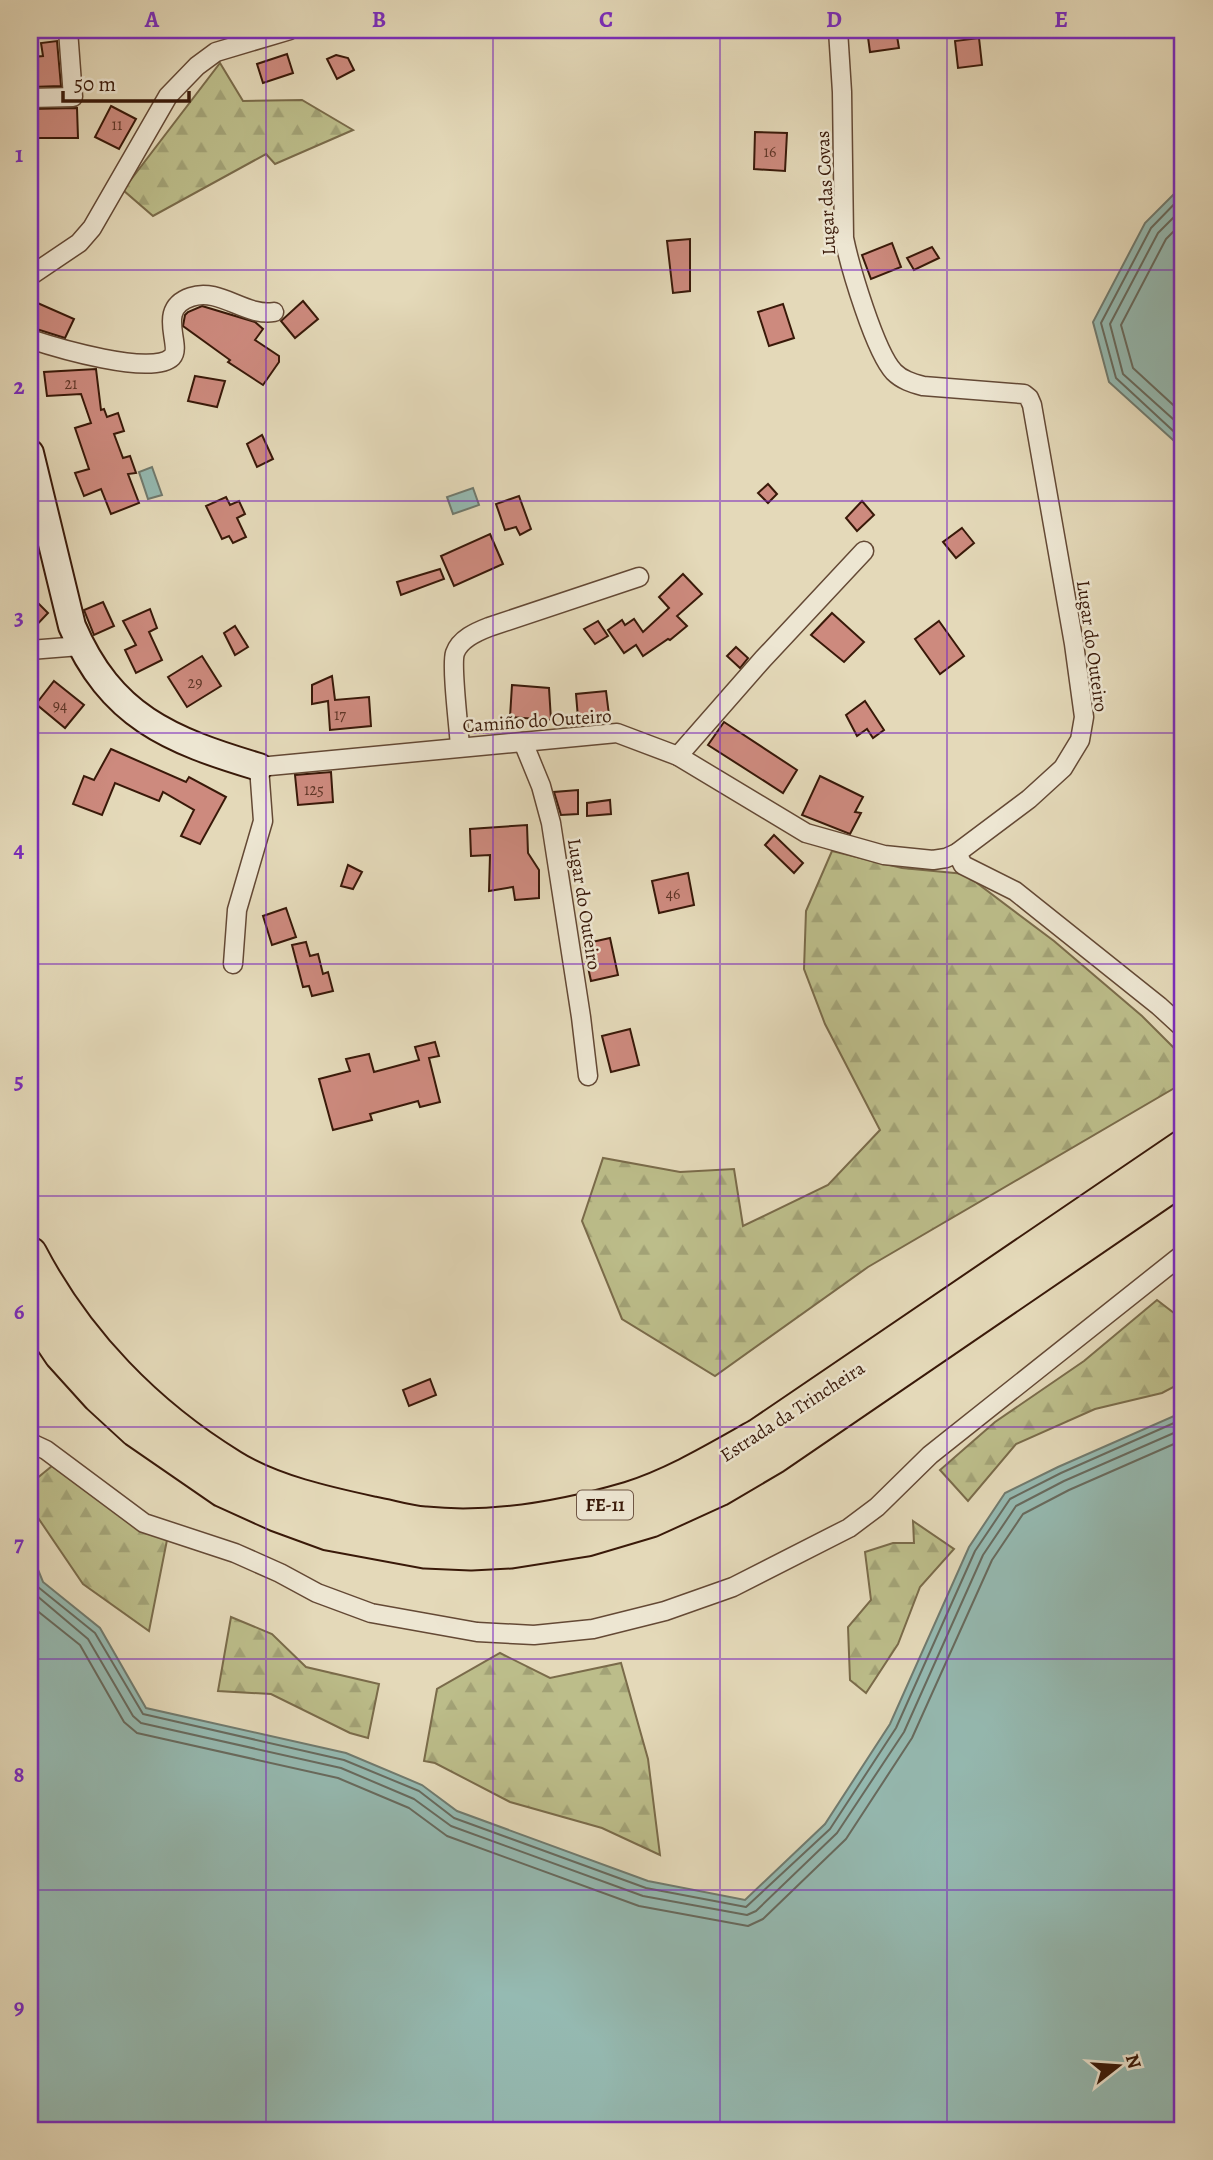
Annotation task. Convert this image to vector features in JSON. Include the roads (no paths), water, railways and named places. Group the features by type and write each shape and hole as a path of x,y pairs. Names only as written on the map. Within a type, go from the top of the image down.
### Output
{"highway":[{"name":"Estrada da Trincheira","path":"30,1254 41,1276 78,1331 117,1376 152,1410 233,1468 285,1491 333,1506 411,1522 466,1525 506,1523 570,1515 633,1498 697,1470 758,1436 1183,1147"},
{"name":"Estrada da Trincheira","path":"30,1308 61,1353 99,1396 136,1430 223,1490 328,1534 425,1551 510,1551 587,1539 651,1520 719,1489 775,1456 1183,1177"}],"street":[{"path":"30,98 73,97 68,30"},
{"path":"30,276 79,243 92,228 169,96 197,66 216,52 290,30"},
{"name":"Lugar das Covas","path":"838,30 845,238 849,259 880,348"},
{"path":"30,339 127,363 162,362 172,357 175,349 171,319 178,305 191,297 206,296 233,302 262,314 274,312"},
{"name":"Lugar do Outeiro","path":"880,348 895,374 907,381 923,386 1024,394 1029,398 1083,695 1084,717 1080,740 1063,768 1029,799 957,853"},
{"path":"30,453 72,626 80,646 108,688 128,708 160,730 204,750 259,766 263,821 237,910 233,964"},
{"path":"678,756 763,659 864,551"},
{"path":"460,746 454,655 463,641 474,633 639,577"},
{"path":"30,650 80,646"},
{"name":"Camiño do Outeiro","path":"259,766 617,733 678,756 806,833 884,855 933,860 957,853"},
{"name":"Lugar do Outeiro","path":"523,742 541,786 551,823 579,1004 587,1076"},
{"path":"957,853 963,865 1015,891 1183,1028"},
{"path":"31,1443 46,1450 144,1523 235,1553 317,1593 371,1614 477,1632 534,1635 593,1629 665,1611 733,1587 849,1528 877,1507 930,1455 1183,1254"}],"water":[{"path":"1183,185 1183,449 1109,382 1093,322 1145,223"},
{"path":"152,467 162,495 148,499 139,472"},
{"path":"473,488 479,505 453,514 447,497"},
{"path":"1183,1412 1183,2130 30,2130 30,1550 43,1582 100,1628 146,1708 346,1753 422,1785 457,1811 648,1881 745,1900 825,1824 890,1724 969,1547 1005,1493"}]}
